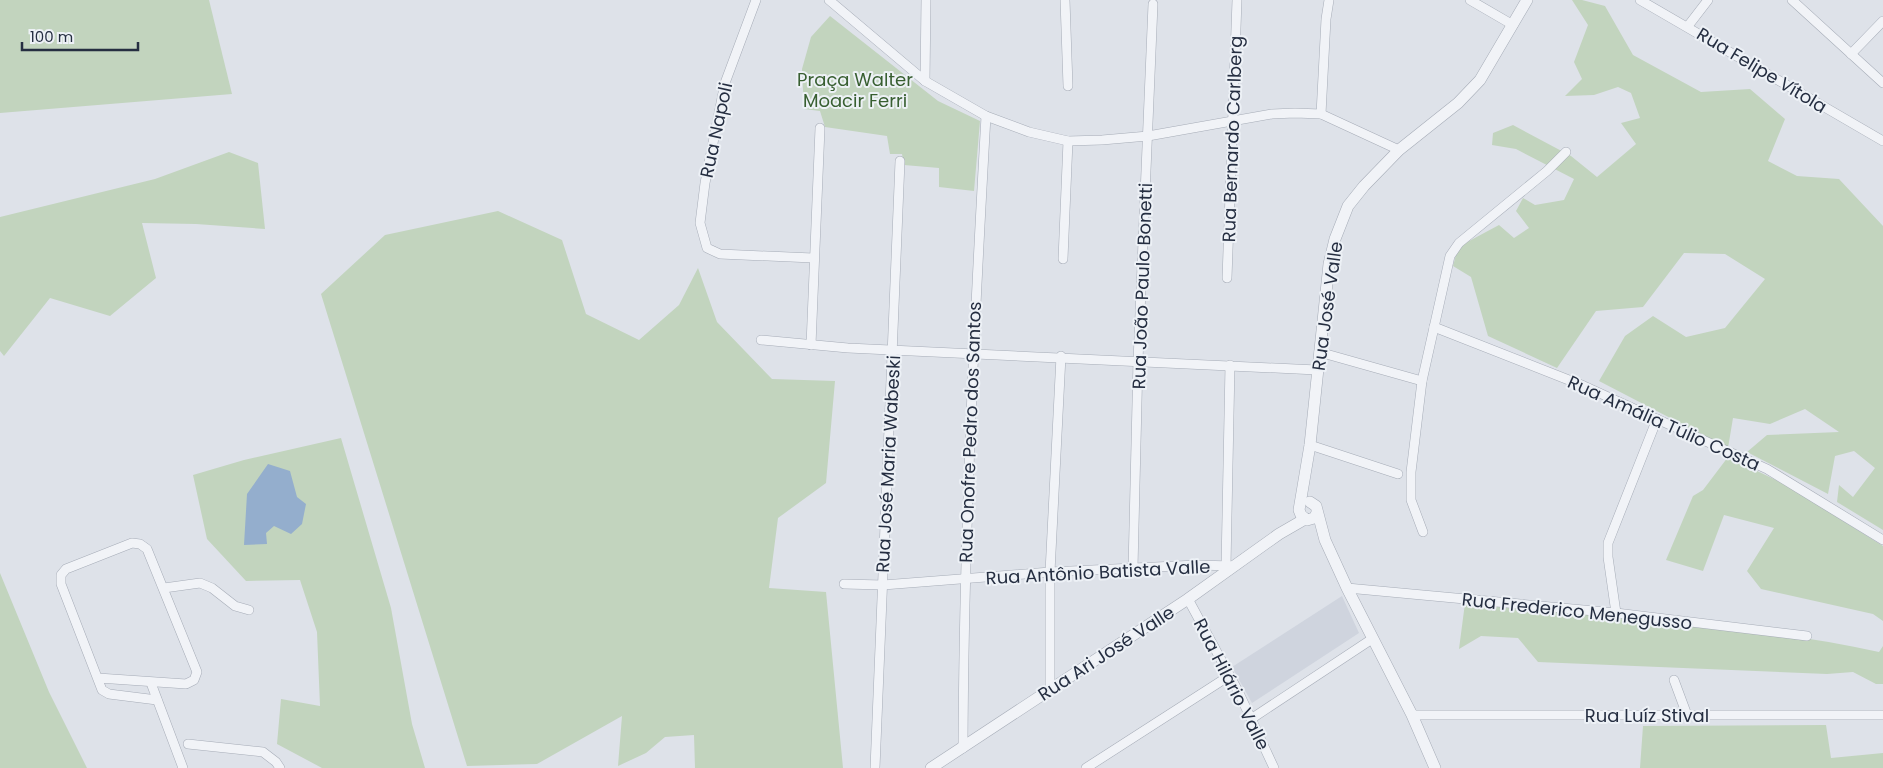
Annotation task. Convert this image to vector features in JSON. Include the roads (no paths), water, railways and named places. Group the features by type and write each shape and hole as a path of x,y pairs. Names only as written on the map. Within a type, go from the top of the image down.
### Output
{"street":[{"name":"Rua Napoli","path":"756,0 725,83 705,183 700,223 702,238 707,248 720,254 813,258"},
{"path":"829,0 925,81 986,116 1029,132 1068,141 1148,136 1272,114 1321,114 1399,150"},
{"path":"925,81 926,0"},
{"path":"1065,0 1068,86"},
{"name":"Rua Bernardo Carlberg","path":"1227,278 1237,0"},
{"path":"1321,114 1326,19 1329,0"},
{"path":"1470,0 1514,25"},
{"name":"Rua José Valle","path":"1435,768 1412,715 1372,639 1325,540 1307,512 1306,474 1329,264 1348,206 1364,186 1399,150 1458,103 1480,80 1527,0"},
{"name":"Rua Felipe Vítola","path":"1640,0 1688,26 1883,141"},
{"path":"1688,26 1708,0"},
{"path":"1792,0 1883,83"},
{"name":"Rua João Paulo Bonetti","path":"1133,568 1138,361 1153,4"},
{"path":"1850,54 1883,21"},
{"name":"Rua Onofre Pedro dos Santos","path":"963,748 964,579 972,354 986,116"},
{"path":"811,345 813,258 820,128"},
{"path":"1063,258 1068,141"},
{"path":"1423,532 1411,500 1410,488 1422,381 1450,256 1459,243 1547,171 1566,152"},
{"name":"Rua José Maria Wabeski","path":"876,768 900,160"},
{"name":"Rua Amália Túlio Costa","path":"1434,327 1584,386 1767,469 1883,540"},
{"path":"761,340 893,350 1061,356 1317,370"},
{"path":"1319,352 1422,381"},
{"path":"1050,689 1050,572 1061,356"},
{"path":"1230,366 1230,566"},
{"path":"1616,613 1608,557 1608,542 1657,419"},
{"path":"1310,445 1398,474"},
{"name":"Rua Ari José Valle","path":"930,768 1188,600 1230,566 1279,534 1307,512"},
{"path":"98,678 186,684 194,680 197,672 147,549 140,544 132,543 66,569 61,576 60,584 102,690 109,694 157,700"},
{"name":"Rua Antônio Batista Valle","path":"844,584 882,585 1050,572 1230,566"},
{"path":"164,588 200,583 212,588 235,606 249,610"},
{"name":"Rua Frederico Menegusso","path":"1347,588 1616,613 1807,636"},
{"name":"Rua Hilário Valle","path":"1188,600 1252,719 1274,768"},
{"path":"1252,719 1372,639"},
{"path":"1086,768 1229,676"},
{"path":"1674,680 1687,715"},
{"path":"151,683 183,768"},
{"name":"Rua Luíz Stival","path":"1412,715 1883,715"},
{"path":"188,744 263,752 276,762 280,768"}],"water":[{"path":"268,464 290,471 297,497 306,504 302,524 291,534 274,526 266,533 267,544 244,545 247,494"}],"park label":[{"name":"Praça Walter Moacir Ferri","path":"855,89"}]}
